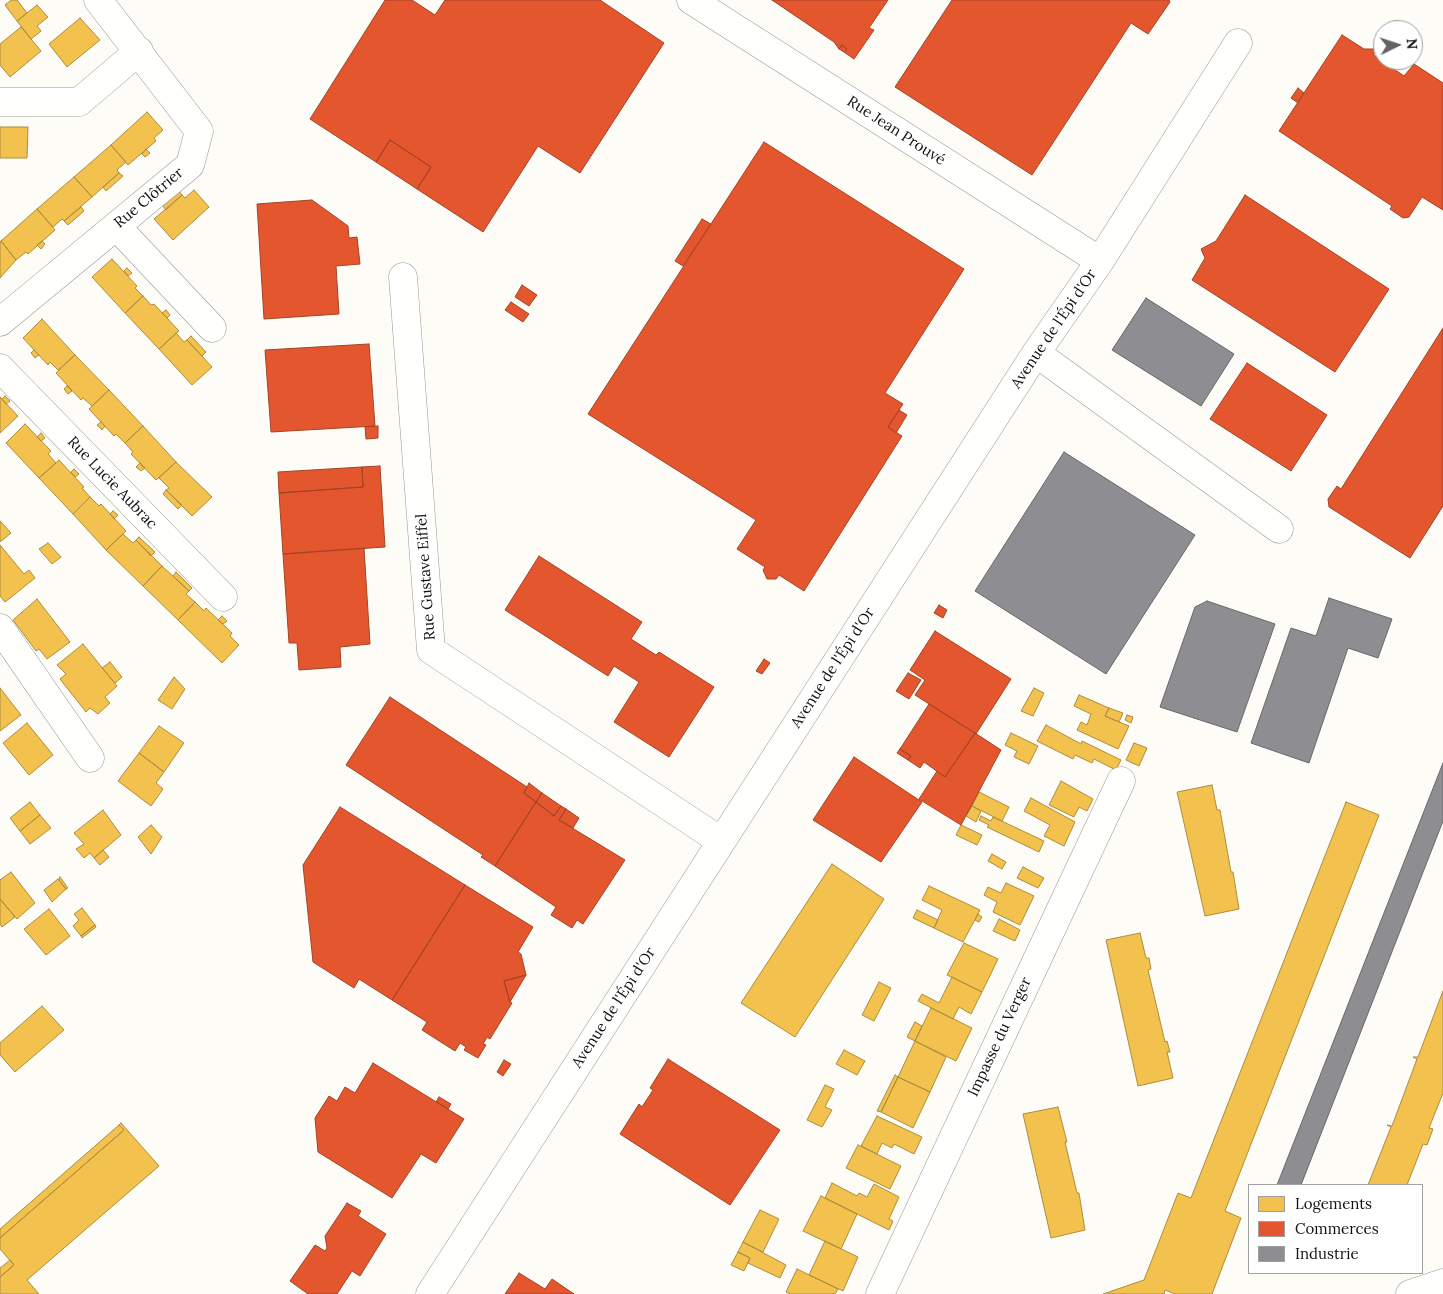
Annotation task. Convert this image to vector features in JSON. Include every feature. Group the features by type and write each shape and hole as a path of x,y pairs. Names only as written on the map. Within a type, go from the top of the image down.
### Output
{"street":[{"name":"Rue Clôtrier","path":"0,322 190,165 199,131 98,0"},
{"name":"Rue Jean Prouvé","path":"691,0 1100,261"},
{"name":"Avenue de l'Épi d'Or","path":"430,1294 1036,352 1100,261 1238,43"},
{"path":"0,102 78,102 139,51"},
{"path":"116,226 212,328"},
{"name":"Rue Gustave Eiffel","path":"403,277 431,650 721,841"},
{"path":"1036,352 1279,529"},
{"name":"Rue Lucie Aubrac","path":"0,368 223,597"},
{"path":"0,628 90,758"},
{"name":"Impasse du Verger","path":"880,1294 1121,781"},
{"path":"1410,1294 1443,1283"}],"building: Logements":[{"path":"11,0 17,0 27,13 17,21 5,5"},
{"path":"37,5 48,17 37,26 41,31 31,39 17,21"},
{"path":"80,18 100,40 67,67 49,44"},
{"path":"21,27 41,51 10,77 0,65 0,44"},
{"path":"147,112 163,130 154,138 156,141 128,165 111,145"},
{"path":"0,127 28,127 27,158 0,158"},
{"path":"111,145 126,162 117,170 119,173 92,197 74,177"},
{"path":"146,149 150,153 145,157 142,154"},
{"path":"119,173 123,176 106,191 103,187"},
{"path":"74,177 92,197 64,221 62,219 53,227 37,209"},
{"path":"194,190 209,207 173,240 154,219 182,195 185,198"},
{"path":"179,191 182,195 166,210 163,206"},
{"path":"81,207 84,211 68,225 64,221"},
{"path":"37,209 55,230 28,254 26,252 16,260 1,241"},
{"path":"42,241 45,244 41,249 37,245"},
{"path":"0,242 16,260 0,278"},
{"path":"112,259 137,286 135,288 143,296 125,313 92,277"},
{"path":"127,268 132,273 128,276 124,271"},
{"path":"143,296 151,305 154,304 179,331 159,349 125,313"},
{"path":"166,310 170,315 167,318 162,313"},
{"path":"42,319 75,355 58,370 50,362 48,365 23,338"},
{"path":"176,333 184,342 187,340 212,367 192,385 159,349"},
{"path":"191,336 206,352 202,356 187,340"},
{"path":"34,350 39,355 35,358 31,353"},
{"path":"75,355 109,390 92,406 83,398 81,400 56,373"},
{"path":"67,386 72,391 68,394 64,389"},
{"path":"109,390 143,426 125,443 116,434 114,436 89,409"},
{"path":"5,396 10,401 6,404 2,399"},
{"path":"0,397 18,416 0,433"},
{"path":"101,422 105,426 102,430 97,425"},
{"path":"25,424 51,451 48,454 56,463 39,478 6,443"},
{"path":"143,426 176,462 156,480 131,454 133,452 125,443"},
{"path":"41,433 45,438 41,441 37,437"},
{"path":"59,460 84,487 82,488 90,497 73,514 39,478"},
{"path":"176,462 212,497 192,516 166,490 169,488 159,478"},
{"path":"140,463 145,468 141,471 136,467"},
{"path":"74,469 79,474 75,477 71,472"},
{"path":"166,490 182,505 178,509 163,494"},
{"path":"90,497 99,506 101,504 126,531 106,550 73,514"},
{"path":"113,511 118,515 114,519 110,514"},
{"path":"0,521 11,533 0,542"},
{"path":"123,534 133,543 136,540 162,566 143,586 106,550"},
{"path":"139,537 155,552 151,556 136,540"},
{"path":"48,543 61,557 52,564 39,549"},
{"path":"0,545 24,574 29,570 35,578 5,602 0,596"},
{"path":"162,566 189,591 186,594 195,602 178,620 143,586"},
{"path":"176,572 192,588 189,591 173,576"},
{"path":"37,599 70,642 47,659 39,649 36,651 13,620"},
{"path":"195,602 204,611 206,608 232,633 230,636 239,645 222,663 178,620"},
{"path":"222,616 227,621 223,624 218,620"},
{"path":"83,644 117,686 105,697 110,703 98,714 90,708 86,712 60,679 66,674 57,665"},
{"path":"110,662 122,677 115,683 102,668"},
{"path":"174,677 185,689 172,709 158,700"},
{"path":"0,688 21,715 0,731"},
{"path":"1034,688 1044,693 1033,716 1021,711"},
{"path":"1079,695 1109,708 1105,716 1129,726 1118,749 1077,730 1081,722 1087,725 1091,714 1074,706"},
{"path":"1109,708 1123,713 1119,722 1105,716"},
{"path":"1127,715 1133,717 1131,723 1125,720"},
{"path":"27,723 53,755 29,775 3,743"},
{"path":"1046,725 1081,744 1082,741 1121,760 1116,770 1094,759 1092,763 1075,755 1073,759 1037,741"},
{"path":"159,726 184,743 164,772 139,753"},
{"path":"1011,733 1038,746 1029,764 1014,757 1017,751 1005,745"},
{"path":"1134,743 1147,748 1139,766 1126,760"},
{"path":"139,753 164,772 156,783 163,789 151,806 118,781"},
{"path":"1061,781 1093,799 1087,811 1079,807 1074,817 1049,805"},
{"path":"1212,785 1217,810 1220,810 1239,909 1205,916 1177,792"},
{"path":"979,792 1009,807 1002,821 972,806"},
{"path":"1031,798 1075,822 1064,846 1044,836 1050,825 1024,811"},
{"path":"30,802 40,815 20,831 10,818"},
{"path":"1346,802 1379,815 1225,1211 1241,1218 1212,1294 1175,1294 1165,1290 1164,1294 1103,1294 1144,1280 1178,1193 1191,1198"},
{"path":"972,806 981,811 976,822 966,816"},
{"path":"103,810 121,835 94,858 90,853 84,858 76,849 84,844 74,833"},
{"path":"40,815 51,828 30,844 20,831"},
{"path":"981,816 991,821 993,817 1044,841 1039,852 987,827 989,825 979,820"},
{"path":"151,825 162,837 151,854 138,837"},
{"path":"961,825 982,835 977,845 956,835"},
{"path":"103,850 109,857 100,865 94,858"},
{"path":"992,854 1006,862 1002,869 988,861"},
{"path":"832,864 884,899 795,1037 741,1003"},
{"path":"1023,867 1044,878 1038,888 1017,878"},
{"path":"11,872 35,903 17,919 0,899 0,880"},
{"path":"60,877 68,888 66,889 59,880"},
{"path":"58,879 66,889 52,902 44,890"},
{"path":"1006,883 1034,896 1020,925 993,912 997,902 984,895 988,887 1001,893"},
{"path":"929,886 980,910 963,942 934,928 942,910 922,900"},
{"path":"0,899 15,917 2,927 0,924"},
{"path":"82,908 95,925 81,936 73,926 79,920 74,914"},
{"path":"49,909 70,936 46,955 24,929"},
{"path":"917,910 938,920 934,928 913,918"},
{"path":"978,914 982,917 979,922 975,920"},
{"path":"999,919 1020,930 1015,941 993,931"},
{"path":"95,925 96,927 82,938 81,936"},
{"path":"1140,933 1146,958 1149,958 1151,969 1148,970 1165,1042 1167,1041 1170,1052 1167,1052 1173,1078 1138,1086 1106,940"},
{"path":"964,943 998,959 982,992 947,975"},
{"path":"952,977 982,992 971,1014 959,1007 953,1019 918,1001 922,994 939,1003"},
{"path":"879,982 891,988 874,1021 862,1015"},
{"path":"1443,991 1443,1093 1429,1128 1433,1129 1427,1145 1423,1144 1407,1184 1368,1184 1391,1127 1387,1125 1392,1126 1417,1059 1413,1057 1418,1057"},
{"path":"42,1006 64,1030 15,1072 0,1055 0,1043"},
{"path":"931,1008 972,1028 956,1061 915,1041"},
{"path":"915,1022 922,1026 915,1041 907,1037"},
{"path":"915,1041 946,1057 930,1092 898,1077"},
{"path":"844,1050 865,1061 857,1075 836,1064"},
{"path":"895,1075 898,1077 881,1112 877,1111"},
{"path":"898,1077 930,1092 913,1128 881,1112"},
{"path":"825,1085 834,1089 825,1107 832,1110 822,1127 807,1120"},
{"path":"1058,1107 1077,1193 1079,1193 1085,1230 1051,1238 1023,1114"},
{"path":"877,1116 922,1137 914,1154 894,1144 892,1148 882,1143 877,1154 861,1146"},
{"path":"121,1123 159,1166 27,1280 39,1294 0,1294 0,1277 14,1265 0,1249 0,1238 124,1130 119,1125"},
{"path":"119,1125 124,1130 0,1238 0,1229"},
{"path":"858,1145 901,1166 890,1189 846,1168"},
{"path":"832,1183 857,1196 859,1193 867,1197 874,1184 899,1197 889,1219 893,1221 889,1230 825,1198"},
{"path":"821,1196 857,1214 841,1249 803,1231"},
{"path":"760,1210 779,1219 763,1252 743,1242"},
{"path":"825,1241 858,1257 843,1291 809,1275"},
{"path":"743,1242 786,1265 780,1278 748,1263 750,1258 738,1252"},
{"path":"738,1252 750,1258 744,1271 731,1265"},
{"path":"10,1260 14,1265 0,1277 0,1268"},
{"path":"797,1269 838,1289 835,1294 791,1294 786,1292"}],"building: Commerces":[{"path":"385,0 412,0 435,15 445,0 600,0 664,43 580,173 538,146 483,232 417,189 431,167 390,140 376,162 310,119"},
{"path":"772,0 888,0 869,28 874,30 854,59 844,52 847,49 842,45 839,49 834,42"},
{"path":"952,0 1169,0 1170,2 1148,34 1131,23 1032,175 895,87"},
{"path":"1342,35 1364,49 1373,49 1373,70 1395,70 1404,76 1409,70 1423,70 1443,83 1443,210 1422,197 1409,217 1403,218 1390,209 1392,206 1279,131"},
{"path":"842,45 847,49 844,52 839,49"},
{"path":"1298,88 1304,93 1298,103 1291,98"},
{"path":"390,140 431,167 417,189 376,162"},
{"path":"764,142 964,269 885,393 903,404 888,427 902,436 804,591 779,575 776,579 767,579 763,570 765,567 737,549 756,520 588,414"},
{"path":"1245,195 1389,289 1335,372 1192,280 1205,258 1201,249 1216,241"},
{"path":"312,200 348,226 349,238 357,237 360,264 336,266 339,314 264,319 257,204"},
{"path":"702,219 711,224 683,266 675,261"},
{"path":"522,285 537,295 529,306 515,297"},
{"path":"511,302 529,314 523,322 505,310"},
{"path":"1443,328 1443,506 1410,558 1329,507 1328,499 1337,486 1341,489"},
{"path":"369,344 375,426 271,432 265,350"},
{"path":"1247,363 1327,415 1291,471 1210,419"},
{"path":"899,410 907,415 896,433 888,427"},
{"path":"378,426 378,438 366,439 365,427"},
{"path":"380,466 385,547 283,554 279,493 363,487 362,467"},
{"path":"362,467 363,487 279,493 278,472"},
{"path":"364,548 370,644 340,647 341,667 299,670 297,643 289,643 283,554"},
{"path":"539,556 642,622 631,639 656,655 659,652 714,687 669,757 614,722 639,682 614,666 608,676 505,610"},
{"path":"939,605 947,610 943,618 934,613"},
{"path":"935,631 1011,679 976,734 915,695 925,680 910,670"},
{"path":"764,659 770,663 762,674 756,671"},
{"path":"908,673 921,680 909,699 896,691"},
{"path":"390,697 527,787 524,793 536,802 495,866 481,857 483,855 346,765"},
{"path":"929,704 975,733 945,777 924,762 920,768 908,760 911,756 900,749"},
{"path":"975,733 1001,750 961,825 919,799 937,771 945,777"},
{"path":"900,749 911,756 908,760 897,753"},
{"path":"854,757 922,802 881,862 813,820"},
{"path":"529,783 542,793 536,802 524,793"},
{"path":"542,793 561,806 554,816 536,802"},
{"path":"536,802 554,816 561,806 566,809 559,820 625,860 583,924 577,920 572,928 551,915 556,907 495,866"},
{"path":"340,807 465,885 392,1000 359,979 354,988 313,962 303,865"},
{"path":"566,809 579,818 573,828 559,820"},
{"path":"465,885 533,927 518,952 521,954 526,975 504,981 510,1002 512,1003 490,1039 487,1037 483,1044 486,1045 478,1058 464,1050 466,1047 460,1043 455,1051 422,1030 427,1022 392,1000"},
{"path":"526,975 510,1002 504,981"},
{"path":"668,1059 780,1130 730,1205 620,1134 639,1104 642,1107 653,1090 650,1088"},
{"path":"504,1060 511,1064 503,1076 497,1072"},
{"path":"373,1063 464,1119 436,1163 421,1154 392,1198 318,1152 315,1118 329,1096 337,1101 345,1087 355,1093"},
{"path":"439,1097 451,1104 448,1109 436,1102"},
{"path":"347,1203 361,1211 358,1216 386,1234 360,1276 352,1271 337,1294 308,1294 290,1281 315,1245 325,1251 327,1248 325,1236"},
{"path":"519,1273 545,1289 552,1279 574,1294 505,1294"}],"building: Industrie":[{"path":"1146,298 1234,354 1201,406 1112,350"},
{"path":"1064,452 1195,535 1106,674 975,591"},
{"path":"1329,598 1392,619 1378,658 1348,648 1309,763 1251,743 1291,628 1316,636"},
{"path":"1207,601 1275,624 1237,732 1160,707 1195,607"},
{"path":"1443,763 1443,821 1301,1184 1277,1184"}]}
